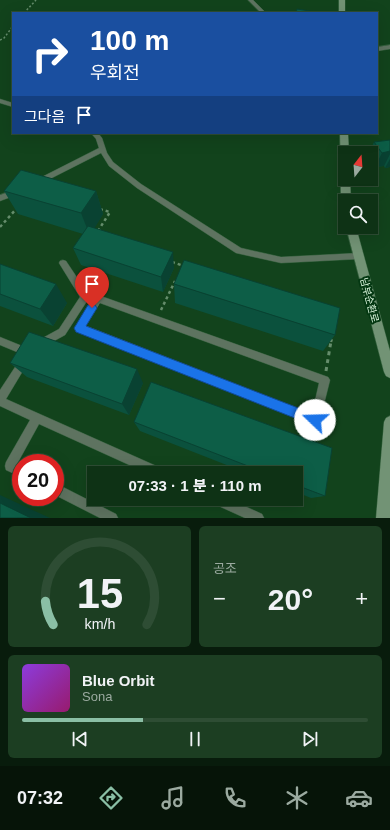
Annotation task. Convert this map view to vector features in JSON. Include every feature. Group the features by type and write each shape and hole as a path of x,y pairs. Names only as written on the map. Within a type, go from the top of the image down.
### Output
{"street":[{"path":"342,0 342,12"},
{"path":"378,49 390,47"},
{"path":"344,134 346,194"},
{"name":"남부순환로","path":"354,234 390,372"},
{"path":"383,518 390,422"}],"lane":[{"path":"250,0 263,12"},
{"path":"0,101 12,105"},
{"path":"95,134 99,138 111,164 140,186 239,251 281,260 359,256"},
{"path":"30,187 103,149"},
{"path":"0,198 22,190"},
{"path":"62,263 85,298"},
{"path":"85,298 98,299 157,319 324,380 315,420 80,328 98,299"},
{"path":"85,298 62,332 32,349 0,400 144,466"},
{"path":"0,341 29,353"},
{"path":"17,454 37,417"},
{"path":"64,494 112,518"},
{"path":"231,506 258,518"}],"path":[{"path":"25,12 36,0"},
{"path":"0,40 4,38 12,27"},
{"path":"0,227 19,205"},
{"path":"94,208 110,212 98,232"},
{"path":"168,261 190,268"},
{"path":"179,272 182,266"},
{"path":"157,319 176,279"},
{"path":"324,380 333,333"}],"building":[{"path":"297,9 310,11 310,12 296,12"},
{"path":"390,140 390,151 382,153 374,142"},
{"path":"21,170 96,191 81,213 4,191"},
{"path":"88,226 173,252 161,277 73,248"},
{"path":"184,260 340,308 335,335 174,284"},
{"path":"0,264 56,284 40,309 0,294"},
{"path":"29,332 137,369 122,404 10,363"},
{"path":"151,382 332,448 325,496 303,488 303,466 248,466 134,422"},
{"path":"0,503 31,518 0,518"}],"route":[{"path":"92,308 80,328 315,420"}]}
